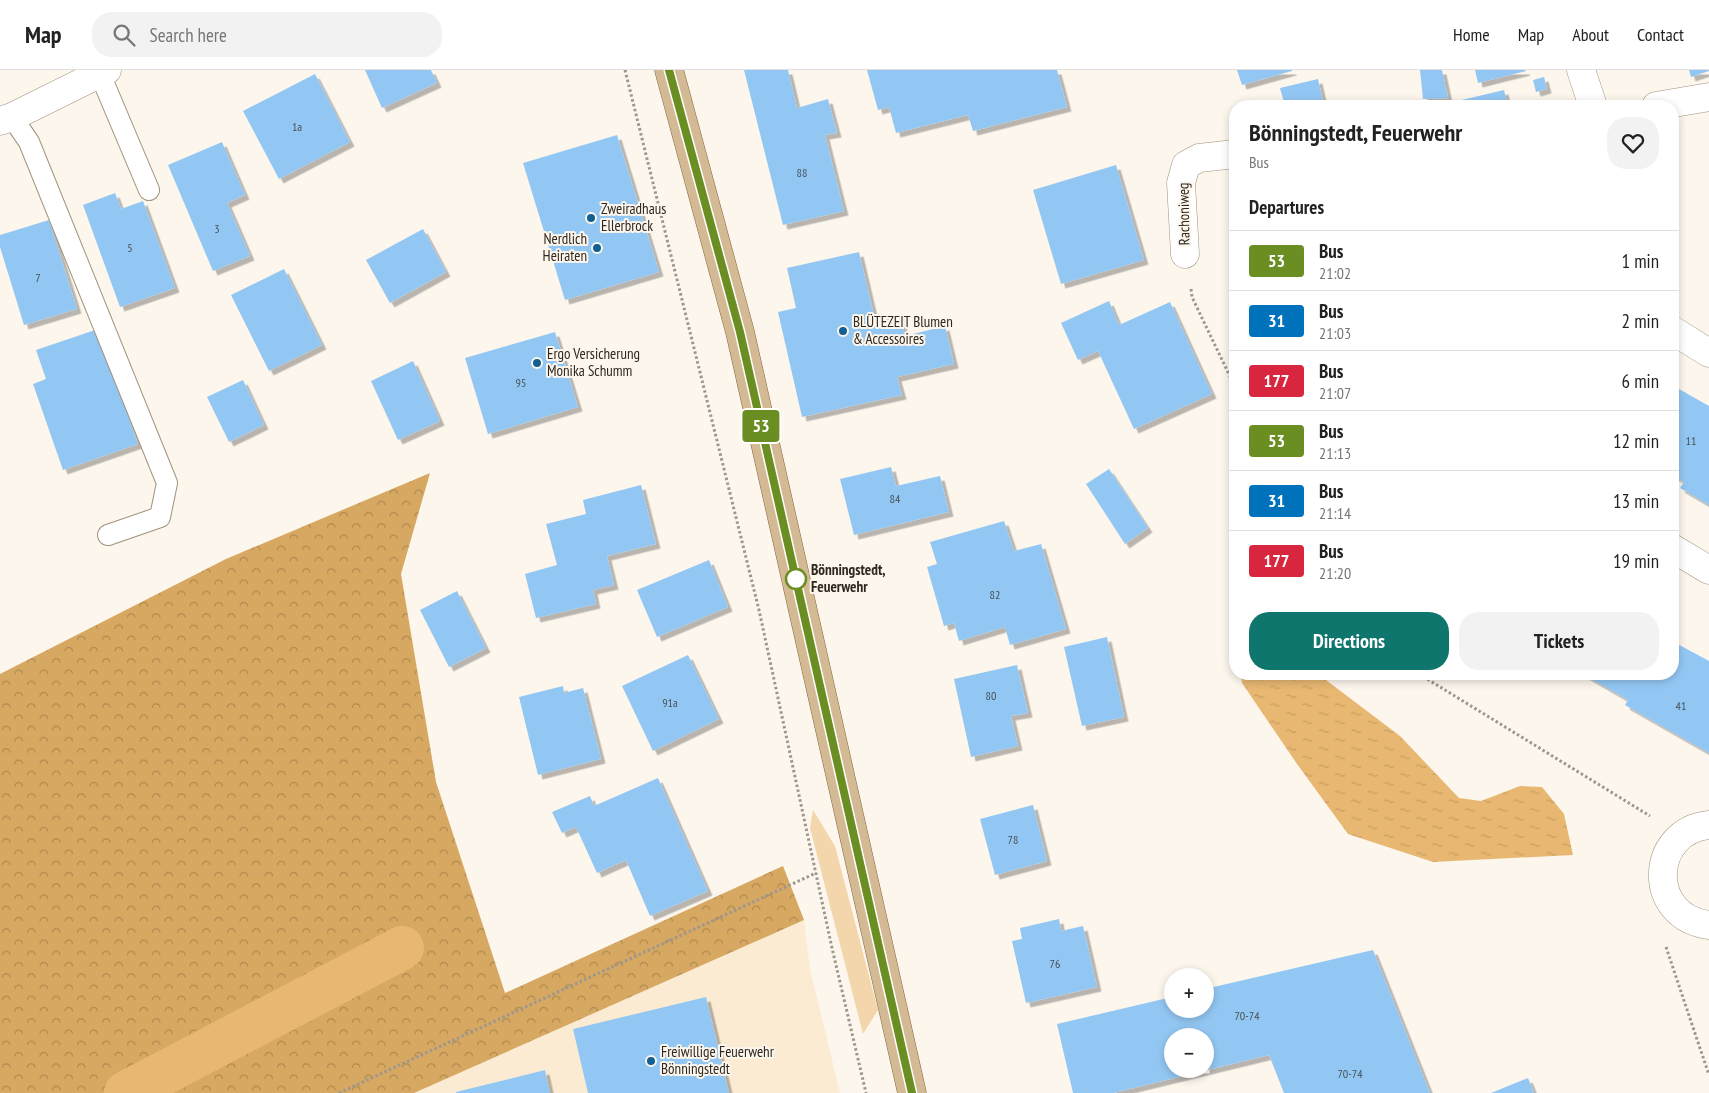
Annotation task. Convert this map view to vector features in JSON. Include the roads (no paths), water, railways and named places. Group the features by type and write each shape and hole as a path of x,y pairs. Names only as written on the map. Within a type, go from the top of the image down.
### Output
{"main road":[{"path":"669,70 740,332 912,1093"}],"street":[{"path":"1581,70 1591,100"},
{"path":"6,119 104,72"},
{"path":"1679,102 1709,97"},
{"name":"Rachoniweg","path":"1185,254 1181,183 1186,165 1200,158 1229,155"},
{"path":"1679,334 1709,352"},
{"path":"1679,552 1709,570"},
{"path":"1709,826 1701,826 1685,833 1673,844 1666,858 1662,874 1665,890 1672,905 1683,917 1698,924 1709,925"}],"lane":[{"path":"104,72 149,190"},
{"path":"6,119 29,142 167,482 160,517 108,535"}],"water":[{"path":"1242,680 1326,680 1400,736 1459,798 1481,801 1520,786 1542,787 1564,814 1573,855 1433,862 1348,834 1297,764"}],"waterway":[{"path":"126,1093 402,948"}],"place":[{"name":"Zweiradhaus Ellerbrock","path":"591,218"},
{"name":"Nerdlich Heiraten","path":"597,248"},
{"name":"BLÜTEZEIT Blumen & Accessoires","path":"843,331"},
{"name":"Ergo Versicherung Monika Schumm","path":"537,363"},
{"name":"Bönningstedt, Feuerwehr","path":"796,579"},
{"name":"Freiwillige Feuerwehr Bönningstedt","path":"651,1061"}]}
